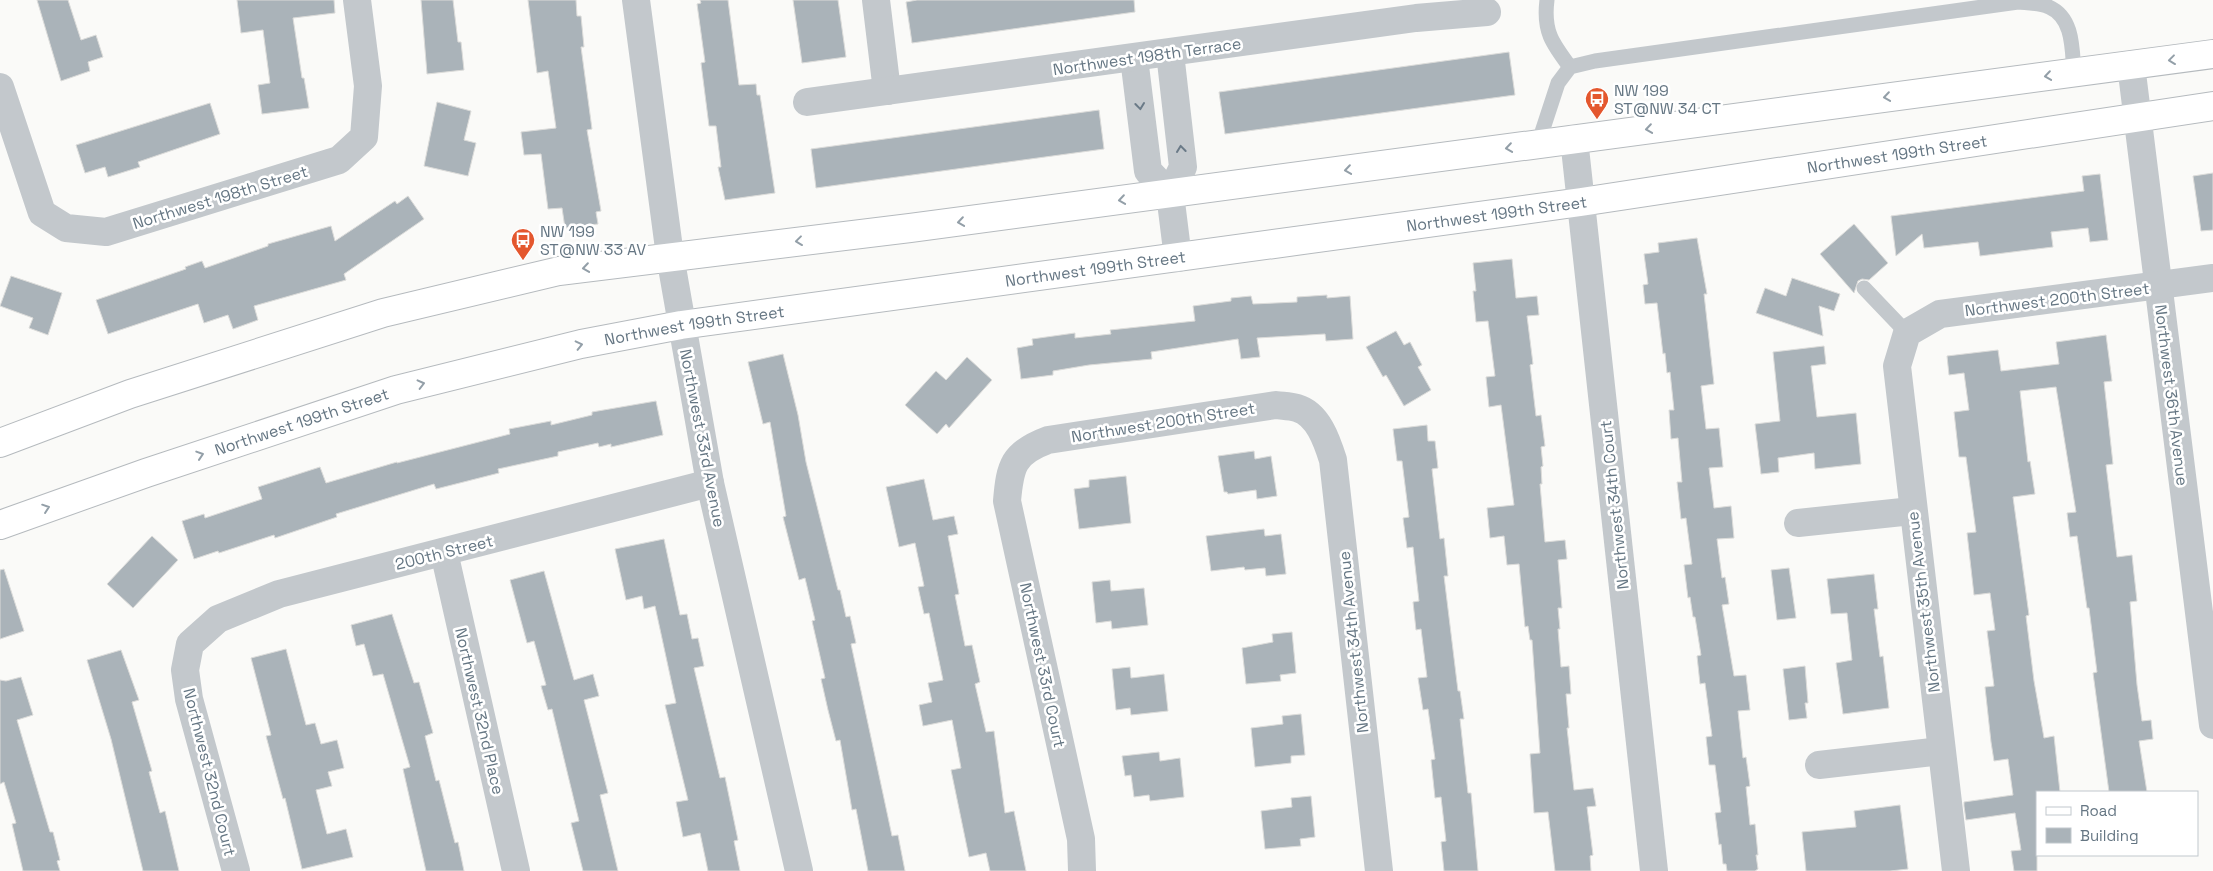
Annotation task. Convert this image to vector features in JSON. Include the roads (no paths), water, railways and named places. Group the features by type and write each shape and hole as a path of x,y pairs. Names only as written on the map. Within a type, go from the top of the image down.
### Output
{"main road":[{"path":"0,443 130,394 383,313 559,271 1170,194 2213,54"},
{"name":"Northwest 199th Street","path":"0,525 146,473 396,390 581,344 681,325 1581,202 2213,106"}],"street":[{"name":"Northwest 198th Street","path":"0,87 42,213 66,228 106,232 339,160 364,137 368,86 357,0"},
{"name":"Northwest 33rd Avenue","path":"636,0 670,256 710,483 799,871"},
{"path":"876,0 887,91"},
{"name":"Northwest 198th Terrace","path":"808,102 1170,53 1415,9 1487,12"},
{"path":"1170,53 1183,168 1170,194 1178,258"},
{"path":"1134,58 1148,171 1170,194"},
{"name":"Northwest 36th Avenue","path":"2131,65 2213,725"},
{"name":"Northwest 34th Court","path":"1574,139 1654,871"},
{"name":"Northwest 200th Street","path":"1907,333 1940,314 2213,278"},
{"name":"Northwest 35th Avenue","path":"1907,333 1897,366 1912,511 1956,871"},
{"name":"Northwest 200th Street","path":"1017,460 1026,448 1048,440 1276,405 1298,408 1312,419"},
{"name":"Northwest 34th Avenue","path":"1312,419 1326,437 1333,460 1379,871"},
{"name":"Northwest 33rd Court","path":"1017,460 1009,477 1007,501 1081,839 1082,871"},
{"name":"200th Street","path":"190,644 218,619 279,594 710,483"},
{"path":"1798,523 1912,511"},
{"name":"Northwest 32nd Place","path":"444,552 516,871"},
{"name":"Northwest 32nd Court","path":"190,644 185,670 189,699 236,871"},
{"path":"1820,764 1941,751"}],"lane":[{"path":"1547,0 1545,18 1551,41 1570,67"},
{"path":"1538,144 1558,83 1570,67 1595,61 2018,2 2049,7 2062,16 2070,30 2074,73"},
{"path":"1864,288 1907,333"}],"place":[{"name":"NW 199 ST@NW 34 CT","path":"1597,120"},
{"name":"NW 199 ST@NW 33 AV","path":"523,261"}]}
